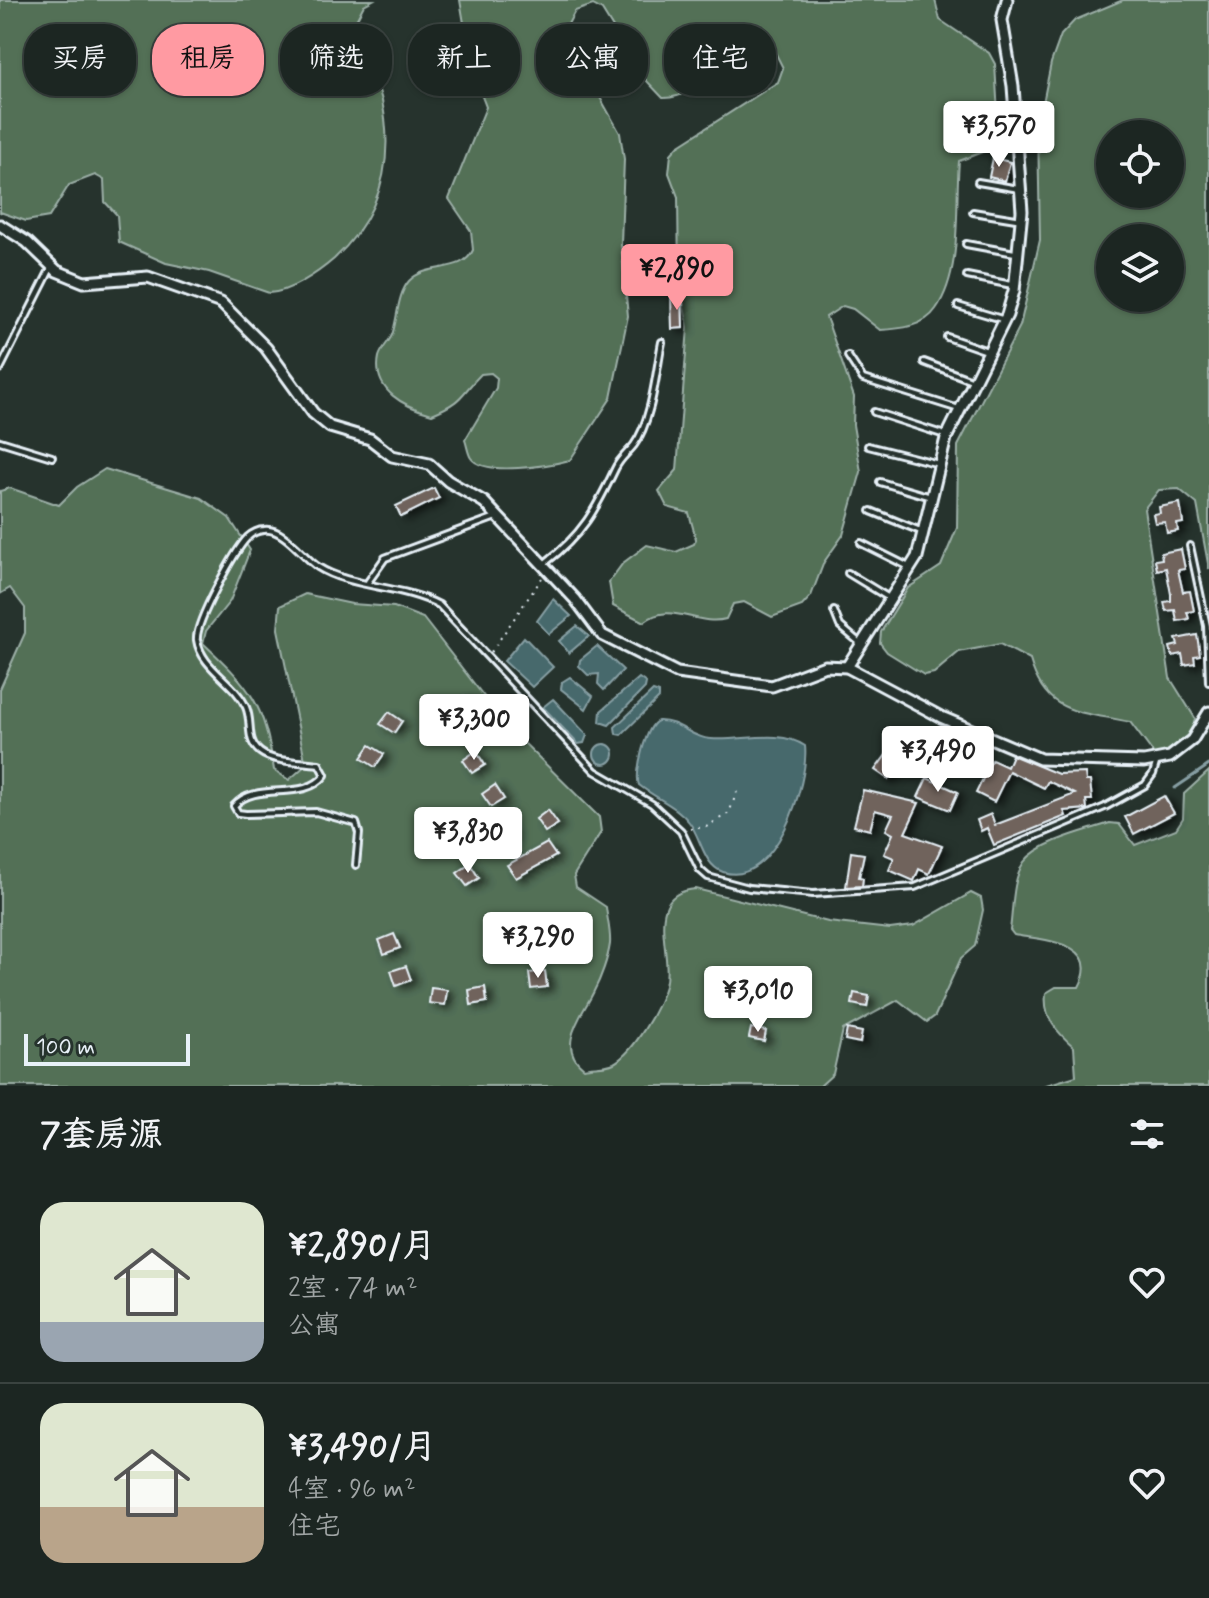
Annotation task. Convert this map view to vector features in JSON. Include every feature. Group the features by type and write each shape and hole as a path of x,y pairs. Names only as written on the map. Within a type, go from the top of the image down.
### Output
{"street":[{"path":"847,667 910,568 925,533 947,435 1005,320 1015,286 1022,190 1013,86 1002,20 1007,0"},
{"path":"0,225 27,242 52,266 84,282 148,277 221,303 266,348 313,413 330,427 370,439 392,456 429,464 448,481 484,502 546,567 602,635 677,673 772,686 825,666 847,667 941,717 1040,759 1157,760 1183,750 1209,712"}],"lane":[{"path":"978,182 1022,190"},
{"path":"973,212 1022,220"},
{"path":"966,244 1019,254"},
{"path":"0,369 52,266"},
{"path":"967,276 1015,286"},
{"path":"958,306 1005,320"},
{"path":"947,337 990,352"},
{"path":"546,567 582,532 622,455 634,444 650,404 662,342"},
{"path":"848,356 863,379 961,410"},
{"path":"924,362 975,381"},
{"path":"874,412 947,435"},
{"path":"0,441 52,457"},
{"path":"868,446 939,464"},
{"path":"880,482 932,497"},
{"path":"871,511 925,533"},
{"path":"368,582 385,558 496,517"},
{"path":"356,865 359,833 356,823 316,812 238,813 234,806 240,799 304,788 320,782 324,769 319,764 266,756 254,746 247,709 236,690 199,649 196,635 235,557 247,538 255,532 267,529 277,532 321,569 417,593 439,605 595,771 652,804 681,831 700,870 708,877 749,888 813,894 915,887 1105,807 1145,785 1153,774 1157,760"},
{"path":"861,543 910,568"},
{"path":"1190,546 1207,626 1209,682"},
{"path":"848,573 889,598"},
{"path":"834,611 840,626 860,643"}],"path":[{"path":"489,656 546,567"},
{"path":"681,831 706,827 729,813 739,786"}],"green space":[{"path":"0,0 373,0 364,5 354,24 280,24 280,96 380,96 386,124 385,167 373,206 363,225 334,259 303,281 269,293 209,272 166,263 119,242 117,215 105,202 104,180 95,175 69,185 49,217 26,221 0,212"},
{"path":"460,0 935,0 940,20 989,53 995,64 999,132 985,151 959,161 954,257 945,293 936,309 925,320 888,330 880,330 853,309 843,306 826,317 854,397 853,425 861,472 843,535 824,562 811,596 802,606 772,617 744,602 733,604 726,619 715,621 664,613 644,622 613,606 609,582 623,563 647,545 676,552 694,544 696,539 689,513 667,507 659,491 677,470 688,327 679,278 678,197 669,173 671,154 678,146 756,96 776,96 776,83 783,68 776,54 776,24 664,24 664,96 678,96 663,98 648,82 648,24 611,24 602,10 593,5 575,11 568,24 536,24 536,96 599,96 620,133 624,159 621,244 628,316 611,398 570,460 534,467 503,468 478,464 471,458 465,440 496,388 497,378 491,373 481,374 456,401 432,414 411,407 393,396 378,369 381,351 392,335 400,300 409,281 425,272 461,262 473,250 471,231 449,199 486,107 482,96 520,96 520,24 464,24"},
{"path":"1123,0 1209,0 1209,569 1197,504 1179,489 1159,490 1144,509 1170,678 1195,718 1191,739 1169,754 1154,754 1130,722 1081,712 1055,701 1045,692 1030,660 1000,644 959,652 934,673 924,675 887,652 880,643 881,632 908,588 941,566 957,528 958,446 1020,326 1040,240 1038,128 1051,63 1061,35 1075,20"},
{"path":"105,469 201,498 229,518 250,550 230,601 206,631 203,643 253,699 266,728 274,770 289,780 306,765 278,629 280,606 305,594 352,604 394,607 423,618 507,726 599,817 601,832 574,875 576,887 606,907 610,935 602,974 571,1040 575,1059 584,1068 614,1063 645,1029 665,986 664,913 669,901 679,893 696,889 828,922 890,929 913,926 971,893 981,898 983,910 975,946 961,958 935,1016 927,1022 898,1000 843,1030 833,1074 820,1086 0,1086 0,689 25,633 25,608 10,588 0,594 0,491 10,488 59,505 77,487"},
{"path":"1209,771 1209,1086 1043,1086 1076,1076 1074,1047 1049,1017 1046,993 1056,987 1079,987 1084,972 1083,960 1066,946 1014,935 1010,930 1020,869 1041,848 1110,823 1119,824 1135,845 1176,829 1183,818 1184,794"}],"water":[{"path":"553,599 571,616 549,634 537,621"},
{"path":"577,626 589,636 569,653 559,641"},
{"path":"524,637 553,667 532,687 504,661"},
{"path":"597,646 623,670 604,690 598,684 599,674 588,675 579,666 580,660"},
{"path":"570,677 593,696 586,709 561,689 562,682"},
{"path":"639,678 646,683 645,688 609,725 600,722 601,711"},
{"path":"653,691 659,693 659,698 621,735 616,734 615,727"},
{"path":"553,699 587,735 584,743 578,744 543,707"},
{"path":"658,721 672,723 704,738 771,737 805,746 805,762 795,806 773,849 758,865 742,873 723,872 716,868 684,816 639,785 642,750 649,731"},
{"path":"604,744 611,747 614,754 611,761 604,764 597,761 594,754 597,747"}],"building":[{"path":"993,158 1010,162 1005,181 989,177"},
{"path":"682,295 683,328 672,329 671,296"},
{"path":"434,488 439,498 401,517 396,506"},
{"path":"1180,503 1183,523 1177,524 1178,531 1167,533 1165,522 1155,523 1153,514 1160,513 1159,507"},
{"path":"1181,549 1185,569 1178,570 1183,592 1190,591 1194,611 1187,612 1189,619 1177,621 1175,610 1166,611 1164,602 1171,601 1166,568 1157,570 1155,560 1162,559 1161,553"},
{"path":"1197,635 1200,655 1194,656 1195,663 1184,665 1182,654 1172,656 1170,647 1178,645 1176,639"},
{"path":"464,696 478,710 468,719 454,705"},
{"path":"389,712 402,721 394,733 380,724"},
{"path":"897,740 916,754 906,768 900,763 888,779 875,770"},
{"path":"370,745 384,754 375,767 361,758"},
{"path":"476,751 485,765 472,773 463,760"},
{"path":"1012,755 1058,774 1085,773 1086,781 1090,781 1092,800 1086,800 1087,809 1064,811 1066,816 994,845 987,828 981,831 977,820 991,814 995,825 1075,794 1048,781 1044,788 1009,771 994,802 976,793 992,760 1007,767"},
{"path":"927,778 958,792 950,810 918,797"},
{"path":"495,785 504,799 491,807 482,794"},
{"path":"863,790 919,803 905,833 942,846 929,874 919,869 914,881 889,870 894,858 884,854 893,834 886,830 893,815 875,810 870,830 854,826"},
{"path":"1164,796 1174,813 1134,834 1125,817"},
{"path":"548,810 558,824 545,832 536,819"},
{"path":"502,822 511,836 498,844 489,831"},
{"path":"547,843 556,856 516,878 507,865"},
{"path":"851,852 864,854 859,877 863,878 862,886 846,887"},
{"path":"470,864 479,878 467,886 457,873"},
{"path":"394,934 400,948 384,954 379,940"},
{"path":"406,966 411,980 396,986 391,971"},
{"path":"545,971 547,987 531,989 529,973"},
{"path":"485,987 487,1002 471,1005 469,990"},
{"path":"431,988 447,990 445,1005 429,1003"},
{"path":"854,993 869,996 867,1007 852,1004"},
{"path":"751,1028 766,1031 764,1041 749,1038"},
{"path":"847,1029 862,1032 860,1043 845,1040"}],"waterway":[{"path":"1175,788 1209,765"}]}
